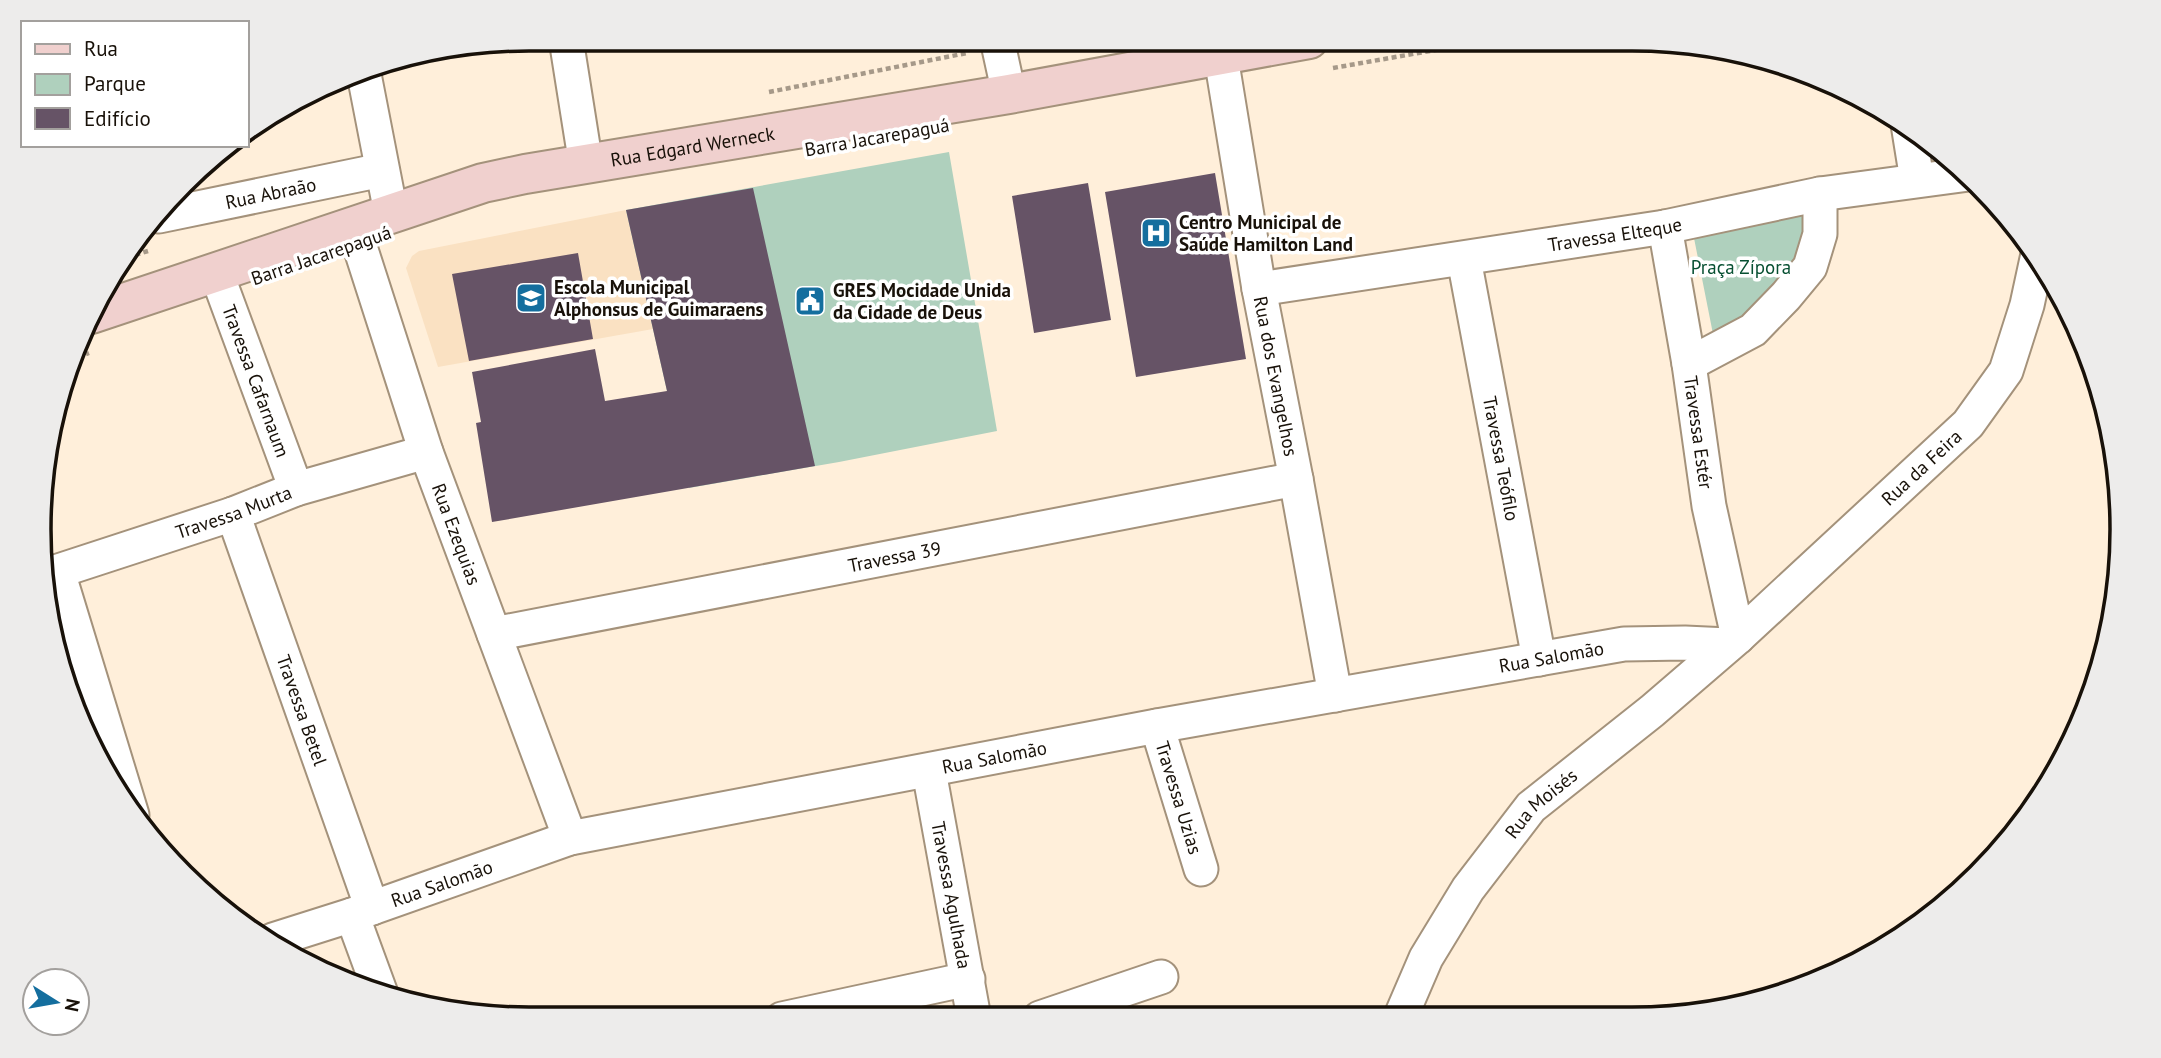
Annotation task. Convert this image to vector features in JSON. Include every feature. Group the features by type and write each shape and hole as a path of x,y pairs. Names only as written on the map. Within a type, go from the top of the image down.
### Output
{"main road":[{"name":"Rua Edgard Werneck","path":"104,309 483,183 1221,57 1315,55"}],"street":[{"path":"568,51 586,165"},
{"path":"1000,51 1009,94"},
{"name":"Rua dos Evangelhos","path":"1221,57 1259,289 1335,695"},
{"path":"365,80 391,213"},
{"path":"1910,140 1916,180"},
{"name":"Rua Abraão","path":"174,209 382,170"},
{"name":"Travessa Elteque","path":"1259,289 1665,226 1820,194 1954,176"},
{"path":"1689,364 1753,330 1810,267 1820,234 1820,194"},
{"name":"Rua Ezequias","path":"353,225 426,452 570,838"},
{"name":"Travessa Estér","path":"1665,226 1733,641"},
{"name":"Travessa Teófilo","path":"1464,259 1539,659"},
{"name":"Rua da Feira","path":"1733,641 1968,424 2006,371 2027,305 2034,270"},
{"name":"Travessa Cafarnaum","path":"216,272 296,489"},
{"name":"Travessa Murta","path":"53,573 296,489 426,452"},
{"name":"Travessa 39","path":"494,634 1296,479"},
{"name":"Travessa Betel","path":"233,513 362,912 378,983"},
{"path":"54,585 106,751"},
{"name":"Rua Salomão","path":"281,938 362,912 570,838 1157,726 1539,659 1624,645 1733,641"},
{"name":"Rua Moisés","path":"1405,1007 1426,958 1468,890 1531,807 1652,711 1733,641"},
{"name":"Travessa Uzias","path":"1157,726 1201,869"},
{"name":"Travessa Agulhada","path":"929,771 972,1007"},
{"path":"1072,1007 1161,977"},
{"path":"834,1007 968,979"}],"path":[{"path":"1315,55 1358,51"},
{"path":"84,355 94,351"}],"shaded area":[{"name":"Escola Municipal Alphonsus de Guimaraens","path":"626,210 653,329 438,367 406,268 412,256 419,251"}],"green space":[{"name":"GRES Mocidade Unida da Cidade de Deus","path":"949,152 997,431 689,488 626,210"},
{"name":"Praça Zípora","path":"1806,215 1801,247 1787,279 1714,339 1693,233"},
{"path":"55,593 106,752 76,683"}],"building":[{"path":"1215,173 1246,359 1136,377 1105,192"},
{"path":"1088,183 1111,320 1034,333 1012,196"},
{"path":"753,188 815,466 492,522 476,423 481,422 472,372 595,349 605,401 667,391 626,210"},
{"path":"578,253 593,339 469,361 452,274"}],"place":[{"name":"Centro Municipal de Saúde Hamilton Land","path":"1156,233"},
{"name":"Escola Municipal Alphonsus de Guimaraens","path":"531,298"},
{"name":"GRES Mocidade Unida da Cidade de Deus","path":"810,301"}]}
